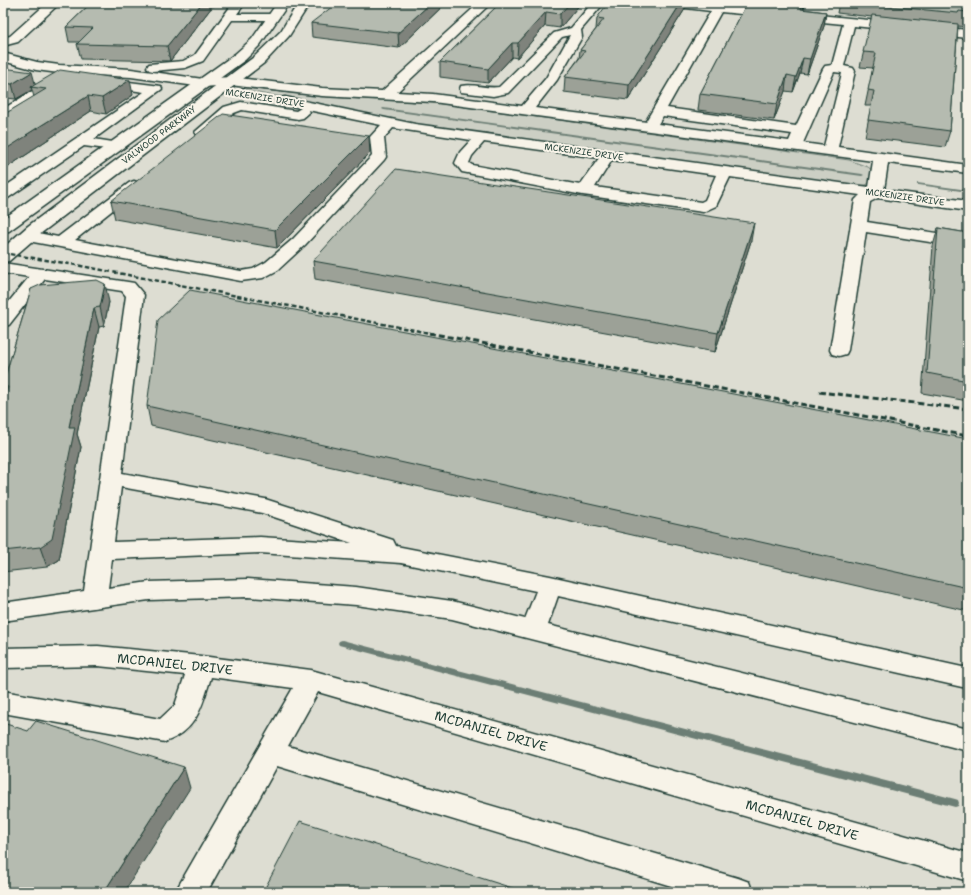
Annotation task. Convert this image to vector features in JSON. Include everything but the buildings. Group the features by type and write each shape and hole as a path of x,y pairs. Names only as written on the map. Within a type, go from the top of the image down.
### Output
{"main road":[{"name":"VALWOOD PARKWAY","path":"3,227 240,57 252,46 268,27 283,3"},
{"name":"VALWOOD PARKWAY","path":"3,257 28,236 278,44 291,27 304,3"}],"street":[{"path":"3,42 14,39 54,3"},
{"path":"45,67 56,61 143,64 147,71 186,64 203,54 240,3"},
{"path":"386,95 485,3"},
{"path":"454,88 493,92 503,90 558,35 575,30 598,3"},
{"path":"669,3 718,8 815,13 849,22 968,34"},
{"path":"650,127 718,8"},
{"path":"230,17 273,17"},
{"path":"837,68 849,22"},
{"path":"525,111 551,80 576,37 575,30"},
{"name":"MCKENZIE DRIVE","path":"3,57 45,67 75,70 147,71 224,86 390,124 968,206"},
{"path":"794,146 829,69 837,68 849,71 830,151"},
{"path":"3,115 75,70"},
{"path":"3,195 156,89 123,85 38,80"},
{"path":"400,82 416,84"},
{"name":"MCKENZIE DRIVE","path":"224,86 433,98 968,170"},
{"path":"535,98 550,100"},
{"path":"192,139 229,110 241,106 298,115 312,106"},
{"path":"641,112 800,131"},
{"path":"28,236 241,276 257,274 272,266 299,242 379,157 377,137 390,124"},
{"path":"481,137 465,155 462,163 467,169 583,190 703,207 711,203 725,172"},
{"path":"81,141 114,146"},
{"path":"583,190 588,186 608,155"},
{"path":"840,350 863,200 876,193 881,158"},
{"path":"62,242 143,178"},
{"path":"859,226 968,242"},
{"path":"3,268 128,287 135,295 95,598"},
{"path":"3,321 40,274"},
{"path":"111,478 265,506 339,530 417,558"},
{"path":"101,551 260,545 401,554 550,585 962,676 968,676"},
{"path":"534,630 550,585"},
{"path":"3,612 149,591 248,588 356,596 452,610 968,740"},
{"name":"MCDANIEL DRIVE","path":"3,658 98,656 201,666 311,680 968,867"},
{"path":"3,702 165,731 188,711 201,666"},
{"path":"190,892 311,680"},
{"path":"270,752 738,892"}],"shaded area":[{"path":"3,3 968,3 968,892 3,892"},
{"path":"243,88 329,97 435,103 849,160 868,167 873,171 872,181 866,185 856,186 560,146 392,121 317,103 241,90"}],"waterway":[{"path":"384,109 862,175"},
{"path":"919,184 968,191"},
{"path":"342,643 955,803"}],"railway":[{"path":"3,253 76,265 435,334"},
{"path":"429,333 968,436"},
{"path":"819,392 968,409"}]}
